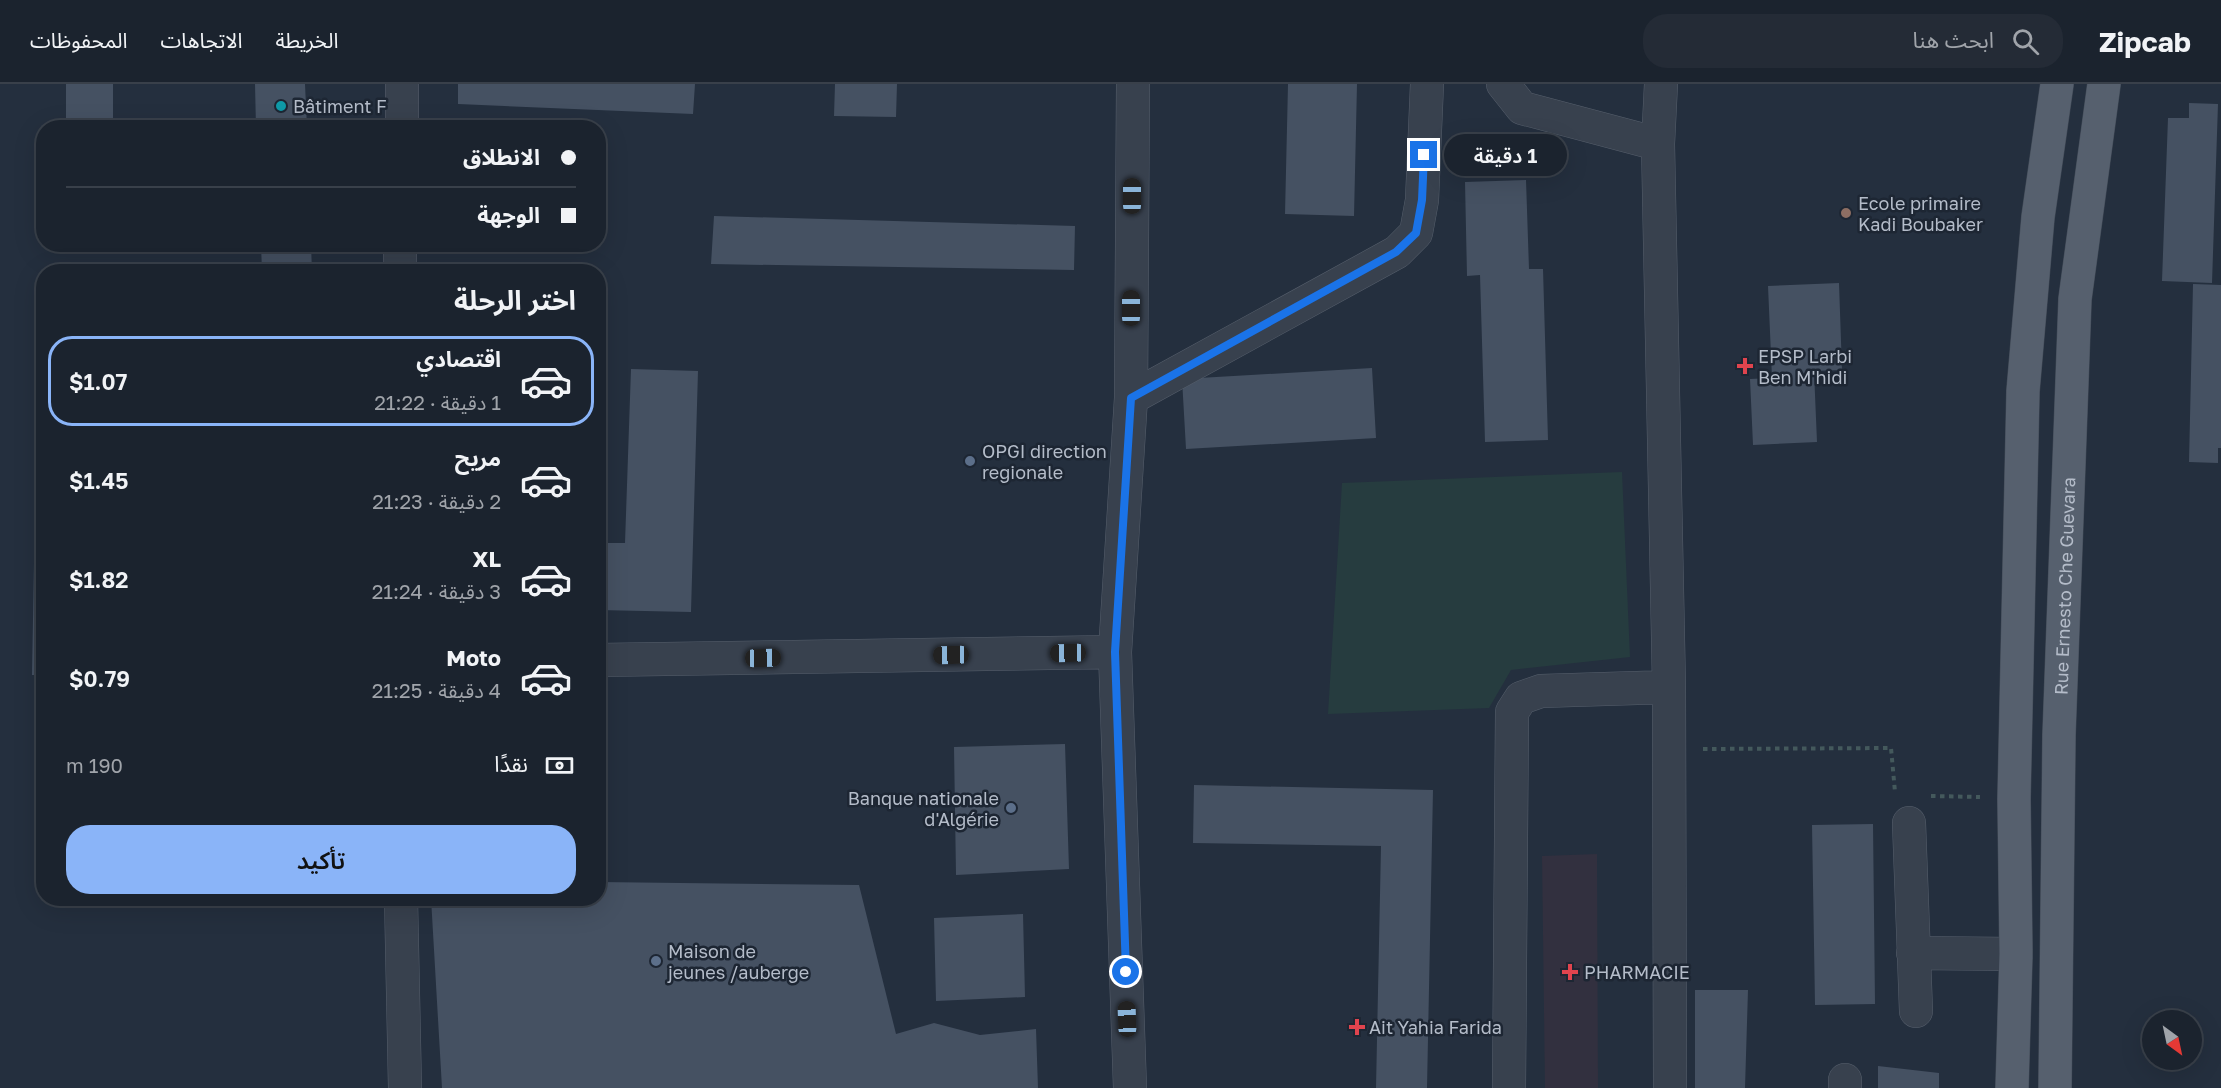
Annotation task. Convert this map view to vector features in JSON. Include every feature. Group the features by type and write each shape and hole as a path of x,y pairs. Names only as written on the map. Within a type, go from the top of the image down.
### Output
{"main road":[{"path":"2012,1088 2016,954 2014,799 2024,391 2038,217 2057,84"},
{"name":"Rue Ernesto Che Guevara","path":"2055,1088 2059,735 2075,299 2104,84"}],"street":[{"path":"402,84 402,120"},
{"path":"1130,1088 1115,652 1131,398 1133,84"},
{"path":"1131,398 1396,252 1416,233 1422,200 1427,84"},
{"path":"1503,84 1522,108 1658,144"},
{"path":"1661,84 1658,144 1669,687 1670,1088"},
{"path":"606,660 1115,652"},
{"path":"1509,1088 1512,712 1521,698 1542,691 1669,687"},
{"path":"1912,804 1913,953 1916,1011"},
{"path":"400,906 405,1088"},
{"path":"1913,953 2016,954"}],"path":[{"path":"1725,749 1891,748 1895,794 1912,804 2014,799"}],"shaded area":[{"name":"PHARMACIE","path":"1597,854 1598,1088 1545,1088 1542,856"}],"green space":[{"path":"1622,472 1630,657 1511,670 1489,708 1328,714 1342,483"}],"building":[{"path":"66,84 113,84 113,120 66,120"},
{"name":"Bâtiment F","path":"255,84 305,84 307,120 256,120"},
{"path":"458,84 695,84 693,114 458,104"},
{"path":"835,84 897,84 896,117 834,116"},
{"path":"1288,84 1357,84 1354,216 1285,214"},
{"path":"2189,103 2218,104 2212,283 2162,281 2168,118 2189,118"},
{"path":"1526,180 1529,269 1543,269 1548,440 1485,442 1480,275 1467,276 1465,182"},
{"path":"714,216 1075,226 1074,270 711,264"},
{"path":"261,252 311,252 312,264 262,264"},
{"path":"1839,283 1842,370 1814,371 1817,442 1753,445 1750,379 1772,378 1768,286"},
{"path":"2193,284 2221,285 2221,448 2218,448 2218,463 2189,462"},
{"path":"1372,368 1376,438 1186,449 1182,379"},
{"path":"631,369 698,371 691,612 606,610 606,543 625,543"},
{"path":"36,451 36,675 32,675"},
{"name":"Banque nationale d'Algérie","path":"1065,744 1069,869 956,875 954,747"},
{"path":"1194,785 1433,790 1427,1088 1376,1088 1381,846 1193,843"},
{"path":"1873,824 1875,1004 1815,1005 1812,825"},
{"name":"Maison de jeunes /auberge","path":"606,882 859,885 896,1034 934,1023 980,1035 1036,1029 1038,1088 442,1088 431,906 606,906"},
{"path":"1023,914 1025,997 936,1001 934,918"},
{"path":"1695,990 1748,990 1745,1088 1695,1088"},
{"path":"1878,1066 1939,1073 1939,1088 1878,1088"}],"place":[{"name":"Bâtiment F","path":"281,106"},
{"name":"Ecole primaire Kadi Boubaker","path":"1846,213"},
{"name":"EPSP Larbi Ben M'hidi","path":"1745,366"},
{"name":"OPGI direction regionale","path":"970,461"},
{"name":"Banque nationale d'Algérie","path":"1011,808"},
{"name":"Maison de jeunes /auberge","path":"656,961"},
{"name":"PHARMACIE","path":"1570,972"},
{"name":"Ait Yahia Farida","path":"1357,1027"}],"route":[{"path":"1126,972 1115,652 1131,398 1396,252 1416,233 1422,200 1424,155"}]}
